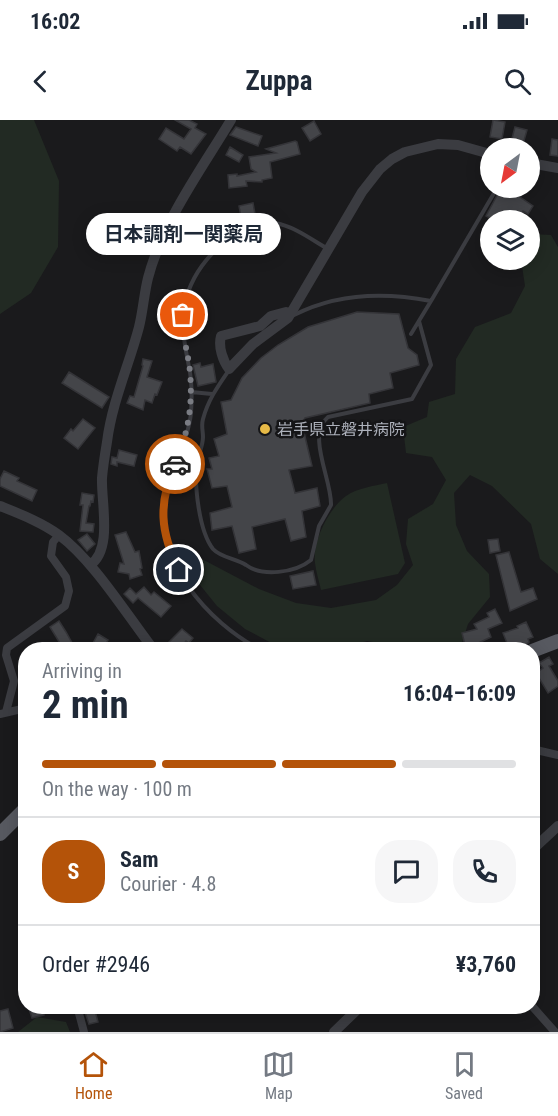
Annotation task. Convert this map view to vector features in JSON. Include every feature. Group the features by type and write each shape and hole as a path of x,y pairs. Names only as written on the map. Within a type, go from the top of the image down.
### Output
{"main road":[{"path":"540,648 558,641"},
{"path":"0,834 18,816"}],"street":[{"path":"90,565 102,550 104,530 102,479 108,435 121,381 139,327 148,277 174,214 231,120"},
{"path":"288,318 286,312 271,316 260,326 221,336 219,341 229,369 254,344 288,318 370,180 392,159 412,150 438,144 458,145 480,150"},
{"path":"540,165 558,168"},
{"path":"0,506 45,526 59,535 90,565 148,642"},
{"path":"3,713 14,681 6,655 7,648 65,606 69,591 66,577 51,556 53,542 59,535"},
{"path":"3,713 18,710"},
{"path":"540,751 558,755"},
{"path":"540,843 558,826"},
{"path":"79,1014 84,1032"},
{"path":"334,1032 353,1014"},
{"path":"539,1014 555,1032"}],"lane":[{"path":"411,334 491,198"},
{"path":"245,642 196,598 169,549 162,519 169,477 187,434 191,413 190,369 182,333 186,298 205,260 226,240 257,224 274,223 288,227 329,249"},
{"path":"288,318 327,302 370,295 392,295 431,302"},
{"path":"229,369 212,394 201,427 203,438 196,465 199,511 210,545 220,554 240,561 262,573 281,571 307,563 313,556 319,526 332,502 318,434 321,425 328,417 411,399 431,365 419,321"},
{"path":"191,392 212,394"}],"shaded area":[{"path":"0,120 34,120 59,181 58,247 31,293 0,314"},
{"path":"540,234 551,235 558,247 558,574 540,559 531,524 492,486 470,475 454,493 456,525 467,551 489,574 490,597 468,624 462,642 269,642 245,629 217,606 196,580 181,548 259,589 296,603 331,608 376,600 397,585 413,565 406,544 408,519 433,504 446,480 432,457 406,453 403,427 427,417 429,402 455,394 456,359 475,327 511,313 525,286 523,270 540,270"},
{"path":"387,483 405,563 398,574 321,590 315,566 315,555 319,536 328,517 340,501 350,493"},
{"path":"37,1017 66,1022 70,1032 18,1032"}],"building":[{"path":"175,120 189,120 197,124 195,128 206,134 191,154 180,147 177,151 159,139 166,128 184,139 191,129"},
{"path":"493,120 505,122 502,138 490,137"},
{"path":"314,121 321,134 310,141 302,128"},
{"path":"236,127 262,136 258,146 230,135"},
{"path":"515,127 527,130 525,138 512,138"},
{"path":"552,139 558,140 558,156 550,155"},
{"path":"295,141 300,154 270,162 272,178 262,180 262,182 246,181 247,186 229,188 228,175 237,174 237,176 256,172 251,169 249,157 276,153 266,149"},
{"path":"230,147 243,155 239,162 226,155"},
{"path":"496,198 521,198 533,206 530,210 489,210"},
{"path":"253,203 255,214 241,217 239,206"},
{"path":"161,305 174,309 171,321 157,317"},
{"name":"岩手県立磐井病院","path":"357,312 399,314 408,348 417,355 419,365 390,373 393,388 369,394 370,403 305,418 302,424 312,466 289,470 295,493 317,488 320,506 302,511 306,537 291,541 285,519 252,527 256,549 239,553 232,526 212,530 210,513 232,507 227,486 212,488 207,469 212,469 209,458 219,456 214,439 227,434 221,402 231,400 242,378 261,358 278,345 308,327"},
{"path":"143,359 152,361 147,377 162,382 152,403 145,400 143,410 127,403 130,396 134,397"},
{"path":"200,363 201,367 213,364 216,382 198,386 193,365"},
{"path":"69,372 109,397 102,408 62,383"},
{"path":"83,419 95,428 78,449 64,438"},
{"path":"119,450 137,455 134,466 117,462 117,466 111,464 112,457 117,458"},
{"path":"4,471 19,478 17,481 37,490 32,501 0,486 0,479"},
{"path":"82,493 94,495 86,523 94,524 93,532 80,531"},
{"path":"126,532 135,552 139,551 142,568 140,569 142,575 130,579 129,574 118,572 120,563 124,564 115,535"},
{"path":"87,534 95,544 87,551 78,540"},
{"path":"498,539 500,551 490,553 488,540"},
{"path":"509,552 521,592 533,588 537,599 510,611 496,555"},
{"path":"313,571 316,585 293,589 290,576"},
{"path":"144,587 151,595 154,592 171,606 161,617 138,598 133,603 124,594 130,588 136,594"},
{"path":"495,609 502,623 488,629 491,637 481,642 464,642 462,633 477,629 474,624 489,617 487,613"},
{"path":"59,621 72,642 59,642 50,627"},
{"path":"526,622 533,637 528,639 529,642 507,642 503,633 518,628 517,626"},
{"path":"182,629 193,638 190,642 169,642"},
{"path":"98,634 108,640 107,642 94,642"},
{"path":"549,657 553,664 549,666 558,681 558,686 548,693 540,680 540,670 543,668 540,662"},
{"path":"8,1009 13,1028 0,1032 0,1011"},
{"path":"31,1014 44,1015 32,1018"},
{"path":"86,1014 96,1014 98,1022 89,1024"}],"way so far":[{"path":"175,464 187,434 191,413 190,369 182,333 183,315"}],"place":[{"name":"日本調剤一関薬局","path":"183,315"},
{"name":"岩手県立磐井病院","path":"265,429"}],"route":[{"path":"175,464 164,497 162,519 169,549 179,570"}]}
